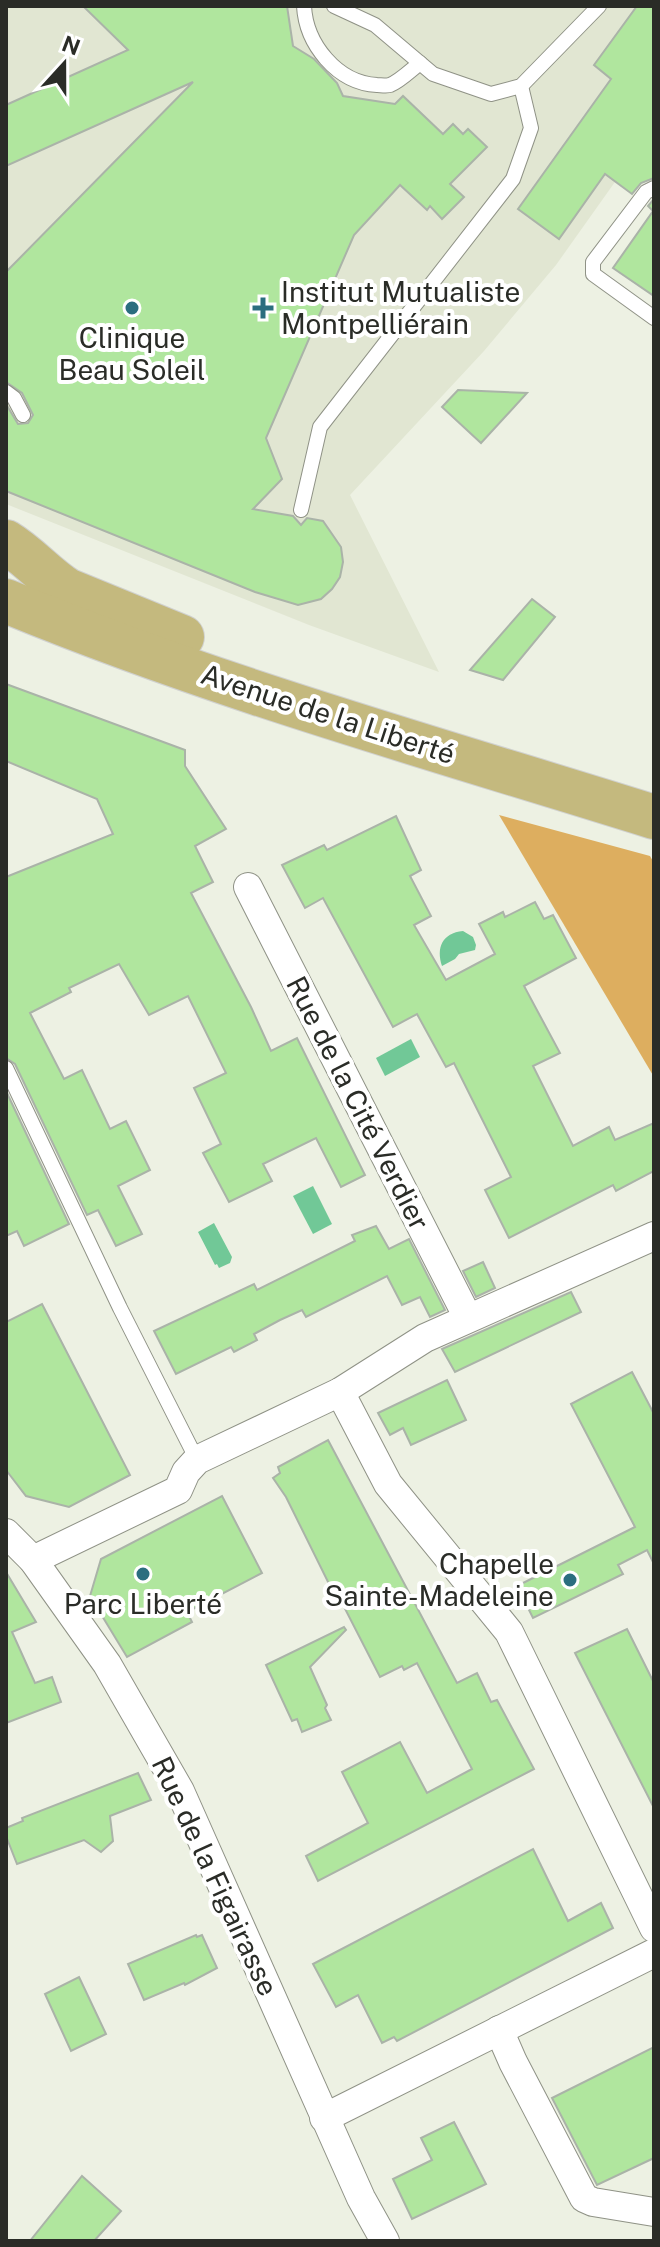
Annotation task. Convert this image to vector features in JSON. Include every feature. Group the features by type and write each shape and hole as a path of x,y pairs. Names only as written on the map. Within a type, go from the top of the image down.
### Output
{"main road":[{"path":"6,542 67,590 186,639 228,667 261,695"},
{"name":"Avenue de la Liberté","path":"6,601 261,695 654,817"},
{"path":"6,631 21,635 70,627"}],"street":[{"name":"Rue de la Cité Verdier","path":"248,887 468,1318"},
{"path":"33,1560 178,1490 186,1472 197,1460 340,1392 425,1338 654,1236"},
{"path":"340,1392 388,1484 509,1632 654,1928"},
{"name":"Rue de la Figairasse","path":"6,1533 33,1560 107,1664 180,1791 324,2118 385,2241"},
{"path":"324,2118 654,1953"},
{"path":"499,2030 584,2198 654,2212"}],"lane":[{"path":"304,6 307,29 318,51 342,73 363,84 389,85 420,63"},
{"path":"334,6 375,25 433,74 491,94 521,86 599,6"},
{"path":"301,510 320,427 513,179 531,128 521,86"},
{"path":"654,188 646,192 593,262 593,274 654,318"},
{"path":"6,392 14,398 23,415"},
{"path":"6,1068 120,1308 197,1460"}],"shaded area":[{"name":"Institut Mutualiste Montpelliérain","path":"6,6 654,6 654,127 556,265 484,351 350,495 439,672 309,625 6,504"},
{"path":"499,815 650,856 654,863 654,1077"},
{"path":"463,931 473,937 475,950 459,954 442,966 442,942 450,935"},
{"path":"411,1039 420,1057 385,1076 376,1058"},
{"path":"313,1186 332,1224 313,1234 293,1196"},
{"path":"214,1223 232,1257 230,1263 219,1268 198,1232"}],"building":[{"path":"83,6 287,6 293,46 314,59 337,83 343,96 395,104 403,96 443,134 453,124 463,134 468,129 487,147 450,184 464,197 442,219 430,206 427,210 400,185 354,235 266,438 282,479 253,509 293,516 301,525 307,518 323,521 341,547 343,562 340,577 321,599 298,605 255,592 6,491 6,404 18,424 28,423 33,415 22,393 6,382 6,272 193,82 6,166 6,105 128,50"},
{"path":"637,6 654,6 654,178 641,183 632,194 605,174 559,239 518,209 611,79 594,65"},
{"path":"654,199 654,296 613,268 653,211 648,206"},
{"path":"458,390 527,393 481,443 442,407"},
{"path":"532,599 555,617 503,680 470,670"},
{"path":"6,684 185,750 185,766 226,829 195,846 213,882 191,893 271,1051 297,1038 365,1175 341,1187 316,1138 263,1164 272,1181 229,1202 203,1153 221,1144 194,1088 226,1073 188,996 149,1015 119,964 69,988 71,992 30,1013 64,1079 82,1070 110,1129 126,1121 150,1170 118,1186 142,1234 116,1246 98,1210 87,1215 15,1064 6,1058 6,877 113,834 97,799 6,761"},
{"path":"396,816 421,870 410,876 431,916 414,925 446,980 495,954 479,924 503,912 505,917 535,902 544,919 553,915 576,958 524,986 560,1053 533,1066 573,1146 609,1127 615,1140 654,1123 654,1171 616,1191 613,1185 509,1238 485,1190 511,1177 454,1063 446,1067 417,1014 393,1027 323,898 305,908 282,865 324,845 327,850"},
{"path":"6,1091 69,1224 24,1246 17,1231 6,1236"},
{"path":"376,1226 389,1249 409,1239 445,1310 430,1317 420,1297 402,1305 387,1276 306,1317 302,1310 280,1320 254,1334 257,1340 234,1352 231,1347 176,1374 154,1331 254,1284 257,1290 355,1241 352,1235"},
{"path":"483,1262 495,1288 476,1297 463,1271"},
{"path":"571,1292 581,1312 455,1372 442,1349"},
{"path":"42,1304 130,1475 69,1507 26,1496 6,1470 6,1322"},
{"path":"632,1372 654,1414 654,1564 647,1550 618,1565 623,1574 533,1618 517,1586 635,1527 571,1404"},
{"path":"447,1380 466,1420 411,1445 403,1428 390,1435 378,1413"},
{"path":"328,1440 457,1683 477,1673 491,1702 497,1700 534,1769 318,1881 306,1856 368,1823 342,1772 400,1742 427,1793 472,1769 417,1663 404,1670 402,1666 380,1677 339,1597 336,1598 286,1497 273,1478 280,1473 278,1467"},
{"name":"Parc Liberté","path":"222,1496 262,1573 187,1612 192,1622 127,1657 90,1596 101,1559"},
{"path":"6,1572 36,1622 12,1632 35,1683 52,1677 61,1702 6,1723"},
{"path":"344,1627 346,1630 310,1667 331,1720 302,1732 297,1719 292,1721 266,1665"},
{"path":"627,1629 654,1683 654,1808 575,1653"},
{"path":"138,1773 151,1800 110,1816 113,1841 101,1852 84,1840 17,1864 6,1828 23,1821 22,1818"},
{"path":"533,1849 568,1921 601,1903 613,1928 397,2041 394,2037 382,2043 358,1995 336,2007 313,1964"},
{"path":"202,1935 217,1968 185,1985 144,2000 128,1964"},
{"path":"79,1977 106,2034 71,2051 45,1994"},
{"path":"654,2047 654,2158 597,2185 552,2098"},
{"path":"454,2122 486,2184 412,2219 393,2179 432,2160 421,2138"},
{"path":"82,2176 121,2211 94,2241 30,2241"}],"place":[{"name":"Clinique Beau Soleil","path":"132,308"},
{"name":"Institut Mutualiste Montpelliérain","path":"263,308"},
{"name":"Parc Liberté","path":"143,1574"},
{"name":"Chapelle Sainte-Madeleine","path":"570,1580"}]}
